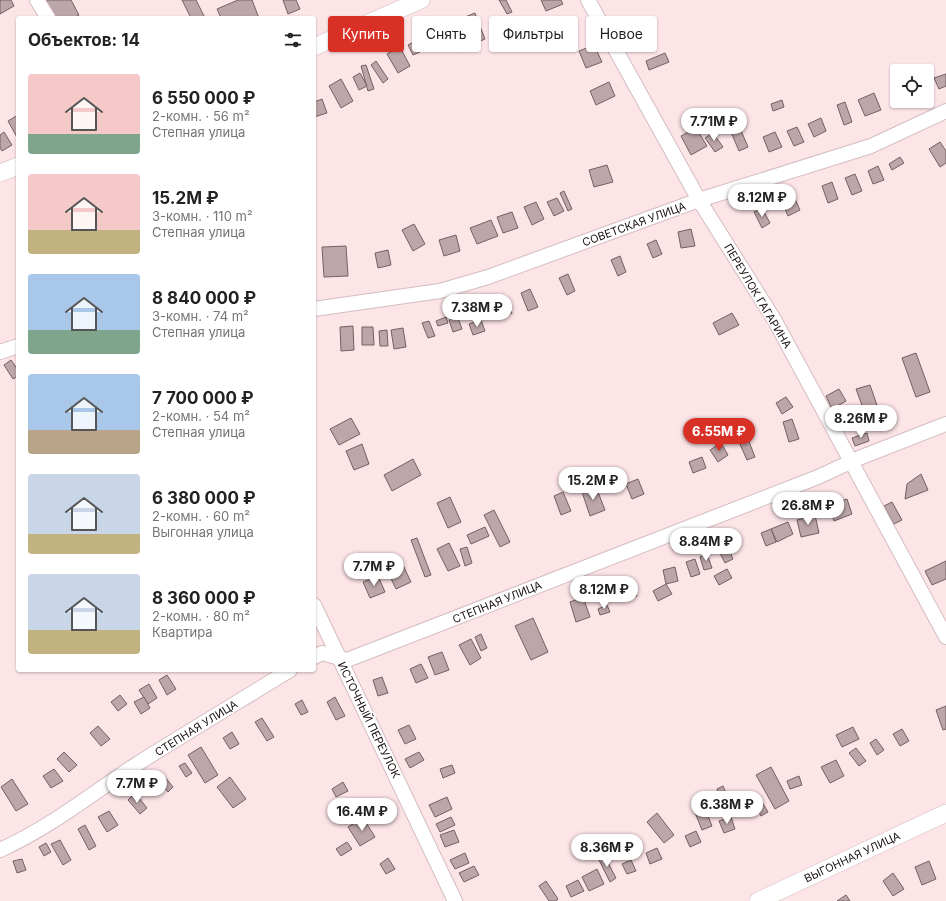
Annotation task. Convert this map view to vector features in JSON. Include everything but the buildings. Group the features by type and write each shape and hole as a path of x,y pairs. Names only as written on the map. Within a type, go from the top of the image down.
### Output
{"street":[{"path":"37,0 47,16"},
{"path":"316,46 421,0"},
{"name":"ПЕРЕУЛОК ГАГАРИНА","path":"588,0 699,200 775,321 946,637"},
{"name":"СОВЕТСКАЯ УЛИЦА","path":"316,309 440,291 488,277 699,200 871,146 946,111"},
{"path":"0,173 16,167"},
{"path":"0,352 16,347"},
{"name":"СТЕПНАЯ УЛИЦА","path":"316,656 322,653 347,660 373,648 428,630 586,566 818,478 850,462 946,424"},
{"name":"ИСТОЧНЫЙ ПЕРЕУЛОК","path":"316,609 455,901"},
{"name":"СТЕПНАЯ УЛИЦА","path":"0,850 22,840 57,819 134,766 287,672"},
{"name":"ВЫГОННАЯ УЛИЦА","path":"758,901 946,813"}]}
